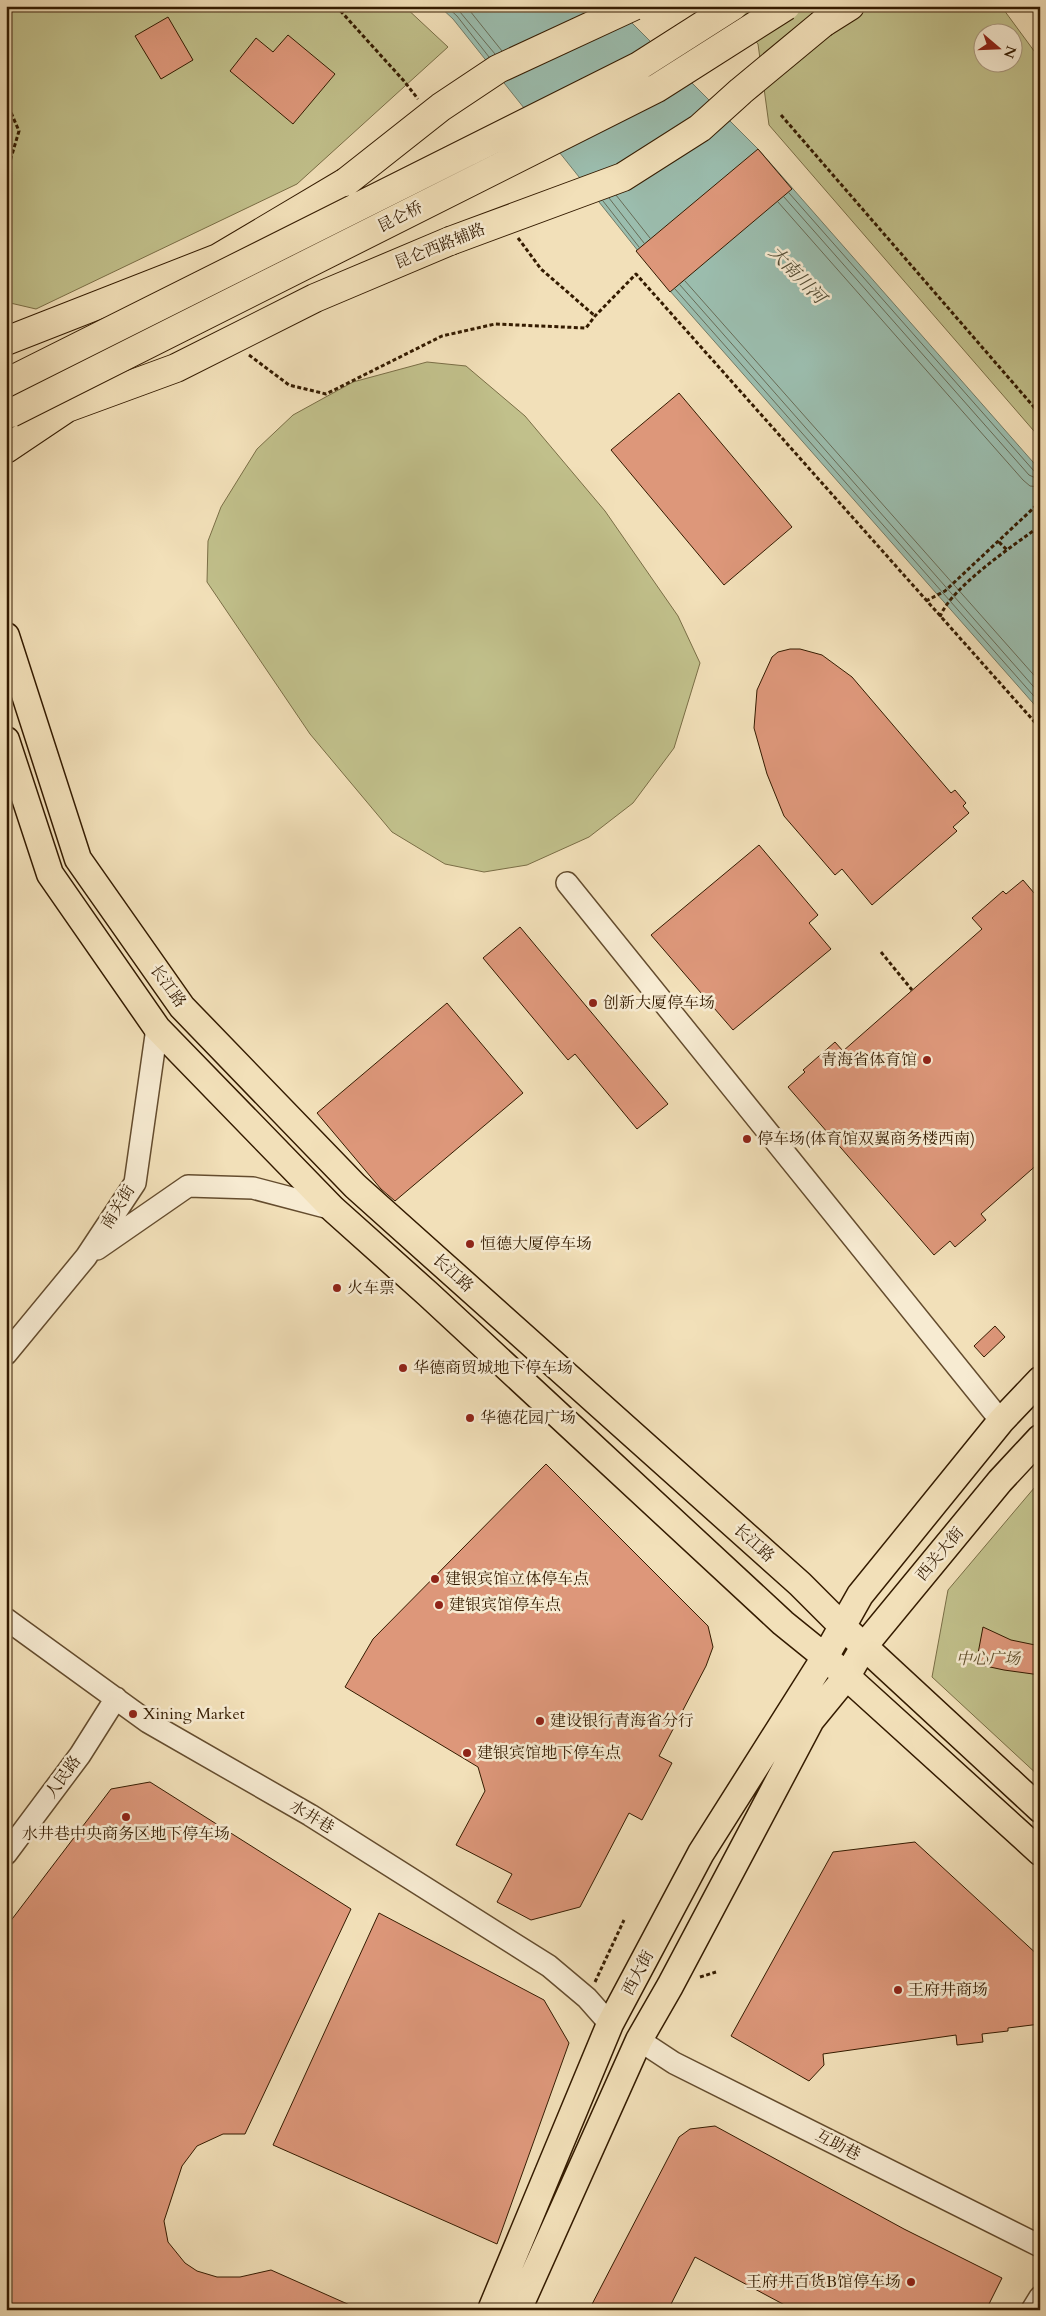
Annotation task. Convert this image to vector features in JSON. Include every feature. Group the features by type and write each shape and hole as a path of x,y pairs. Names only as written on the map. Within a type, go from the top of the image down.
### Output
{"highway":[{"path":"6,341 218,258 346,182 441,107 498,69 634,6"},
{"name":"昆仑桥","path":"6,383 638,66 733,6"},
{"name":"昆仑桥","path":"6,415 657,88 786,6"},
{"name":"昆仑西路辅路","path":"6,448 67,408 176,368 315,298 450,241 623,177 700,128 741,91 823,23 850,6"}],"main road":[{"name":"长江路","path":"6,636 78,859 182,1007 355,1186 800,1584 842,1626 865,1645 1040,1809"},
{"name":"长江路","path":"6,740 50,874 157,1028 333,1209 428,1294 783,1623 847,1676 1040,1852"},
{"name":"西大街","path":"491,2310 610,2024 701,1854 825,1657 860,1595 1001,1421 1040,1380"},
{"name":"西关大街","path":"847,1676 865,1645 1000,1481 1040,1438"},
{"name":"西大街","path":"518,2310 639,2040 675,1977 811,1720 847,1676"}],"street":[{"path":"567,883 1001,1421"},
{"name":"南关街","path":"6,1354 86,1256 135,1183 157,1028"},
{"path":"86,1256 188,1186 253,1188 333,1209"},
{"name":"水井巷","path":"6,1619 148,1722 310,1815 541,1960 587,1998 610,2024"},
{"name":"人民路","path":"6,1854 80,1755 116,1698"},
{"name":"互助巷","path":"639,2040 674,2062 1040,2246"},
{"path":"1032,2310 1040,2297"}],"path":[{"path":"6,101 19,131 6,175"},
{"path":"781,115 1040,414"},
{"path":"231,341 289,385 326,394 442,336 495,324 586,328 595,316 636,274 1040,728"},
{"path":"926,601 935,598 999,542 1040,502"},
{"path":"940,617 942,612 966,584 1040,526"},
{"path":"999,542 1007,550"},
{"path":"959,577 966,584"},
{"path":"881,952 912,990"},
{"path":"587,1998 624,1920"}],"green space":[{"path":"6,6 404,6 448,47 297,184 36,309 6,302"},
{"path":"724,6 1001,6 1013,22 974,22 974,72 1024,72 1024,37 1040,59 1040,438 769,125 758,44"},
{"path":"427,362 466,366 525,416 605,511 678,616 700,663 674,748 633,803 589,837 527,865 484,872 445,864 392,832 310,734 207,582 208,541 221,507 257,449 293,415 353,382"},
{"name":"中心广场","path":"1040,1481 1040,1777 932,1677 948,1590"}],"water":[{"name":"大南川河","path":"439,6 615,6 758,149 1040,470 1040,711 670,291 453,19"}],"building":[{"path":"168,17 193,60 161,79 135,36"},
{"path":"288,35 335,74 293,124 230,71 256,38 273,52"},
{"path":"758,149 792,189 670,292 636,251"},
{"path":"679,393 792,527 724,585 611,450"},
{"path":"800,649 822,655 852,677 951,793 955,790 966,803 963,806 969,813 953,827 957,831 872,905 842,869 835,875 784,816 767,774 754,728 757,690 772,657 778,652"},
{"path":"759,845 818,915 809,923 831,949 733,1030 651,935"},
{"name":"青海省体育馆","path":"1023,880 1040,900 1040,1162 981,1214 986,1220 955,1247 950,1241 934,1255 788,1087 805,1072 803,1070 835,1042 843,1051 982,929 972,918 1003,891 1006,894"},
{"path":"520,927 668,1104 637,1129 575,1054 568,1060 483,958"},
{"path":"447,1003 523,1093 395,1201 381,1189 317,1113"},
{"path":"995,1326 1005,1337 984,1357 974,1346"},
{"name":"建设银行青海省分行","path":"546,1464 708,1626 713,1647 706,1666 659,1756 672,1763 642,1820 629,1813 580,1907 531,1920 497,1902 512,1874 456,1845 485,1791 478,1767 345,1687 373,1639"},
{"path":"983,1627 1011,1640 1040,1646 1040,1675 976,1664"},
{"path":"150,1782 351,1909 245,2134 223,2134 197,2146 182,2166 164,2221 168,2242 185,2263 197,2271 217,2277 240,2277 271,2270 361,2310 6,2310 6,1927 111,1789"},
{"name":"王府井商场","path":"915,1842 1040,1957 1040,2024 982,2034 983,2042 957,2045 956,2035 823,2054 824,2065 809,2081 731,2036 833,1852"},
{"path":"379,1913 544,2000 569,2043 497,2244 273,2145"},
{"path":"715,2126 904,2229 1002,2278 986,2310 794,2310 695,2257 668,2310 589,2310 679,2137 690,2129"}],"place":[{"name":"创新大厦停车场","path":"593,1003"},
{"name":"青海省体育馆","path":"927,1060"},
{"name":"停车场(体育馆双翼商务楼西南)","path":"747,1139"},
{"name":"恒德大厦停车场","path":"470,1244"},
{"name":"火车票","path":"337,1288"},
{"name":"华德商贸城地下停车场","path":"403,1368"},
{"name":"华德花园广场","path":"470,1418"},
{"name":"建银宾馆立体停车点","path":"435,1579"},
{"name":"建银宾馆停车点","path":"439,1605"},
{"name":"Xining Market","path":"133,1714"},
{"name":"建设银行青海省分行","path":"540,1721"},
{"name":"建银宾馆地下停车点","path":"467,1753"},
{"name":"水井巷中央商务区地下停车场","path":"126,1817"},
{"name":"王府井商场","path":"898,1990"},
{"name":"王府井百货B馆停车场","path":"911,2282"}]}
